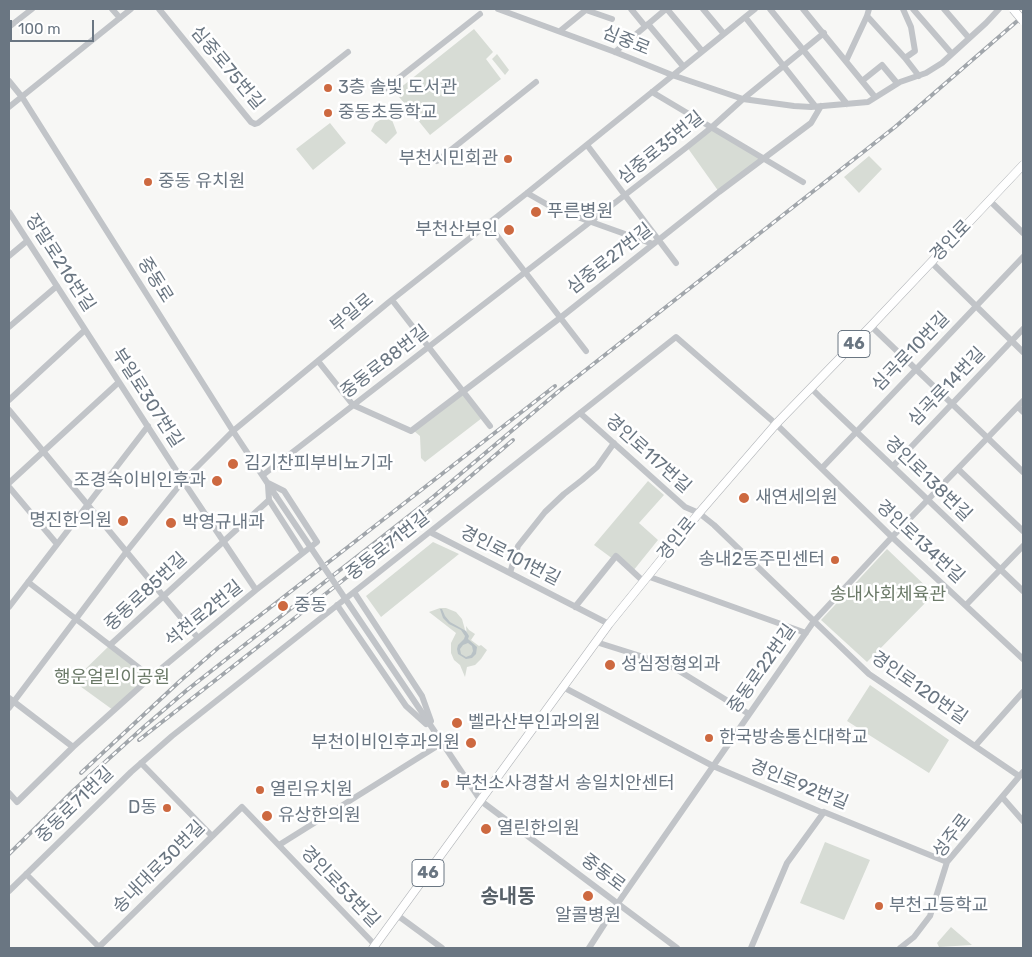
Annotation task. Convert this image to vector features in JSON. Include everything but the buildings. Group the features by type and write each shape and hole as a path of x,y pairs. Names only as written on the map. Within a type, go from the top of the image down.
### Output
{"main road":[{"path":"1013,9 1023,21"},
{"name":"경인로","path":"374,947 609,624 698,513 776,424 1023,165"}],"street":[{"path":"9,27 32,9"},
{"path":"112,9 120,18"},
{"path":"9,107 131,9"},
{"name":"심중로75번길","path":"160,9 251,122 255,124 348,52"},
{"name":"심중로","path":"498,9 672,75 743,99 794,106 819,107 868,102 897,83 918,76 942,63 986,23 998,9"},
{"path":"560,31 587,9 612,19"},
{"path":"631,9 683,66"},
{"path":"615,52 666,9 702,51"},
{"path":"703,9 724,34"},
{"name":"부일로","path":"9,708 11,700 183,481 233,431 392,300 756,9"},
{"path":"770,9 847,104"},
{"path":"803,9 875,97"},
{"path":"903,9 910,27 915,51 905,58"},
{"path":"913,9 952,54"},
{"path":"944,9 969,38"},
{"path":"846,61 868,12 918,76"},
{"path":"381,92 480,14"},
{"path":"745,17 819,107"},
{"path":"743,99 824,33"},
{"path":"862,81 882,65 897,83"},
{"name":"중동로","path":"9,81 22,97 233,431 481,801 677,948"},
{"path":"437,161 536,82"},
{"path":"652,92 803,182"},
{"name":"심중로35번길","path":"525,273 712,127 743,99"},
{"name":"심중로27번길","path":"353,405 412,431 560,318 718,192 811,123 819,107"},
{"path":"587,145 656,242 676,264"},
{"path":"527,193 555,209 656,242"},
{"path":"990,200 1023,233"},
{"name":"장말로216번길","path":"9,212 85,330"},
{"path":"488,224 586,351"},
{"path":"9,256 27,241"},
{"name":"심곡로10번길","path":"822,468 1023,257"},
{"path":"931,262 1023,352"},
{"name":"중동로88번길","path":"262,475 525,273"},
{"path":"9,327 57,286"},
{"path":"392,300 490,426"},
{"path":"871,326 1023,472"},
{"name":"심곡로14번길","path":"893,466 1023,329"},
{"path":"9,400 85,330"},
{"name":"부일로307번길","path":"85,330 256,590"},
{"name":"중동로71번길","path":"9,891 141,762 172,736 676,337 776,424"},
{"path":"318,361 353,405"},
{"path":"9,483 119,382"},
{"name":"경인로138번길","path":"811,388 1023,591"},
{"name":"중동로22번길","path":"589,948 814,621 1023,401"},
{"path":"1018,407 1023,412"},
{"path":"9,410 198,638"},
{"name":"경인로117번길","path":"580,413 685,507 698,513"},
{"name":"경인로134번길","path":"776,424 892,537 1023,659"},
{"path":"9,607 148,426"},
{"path":"510,573 518,546 545,512 597,467 614,443"},
{"path":"958,469 1023,531"},
{"path":"268,483 284,491 317,542 303,553 269,500 268,483"},
{"path":"9,487 57,544"},
{"name":"중동로85번길","path":"110,645 269,500"},
{"name":"경인로120번길","path":"698,513 714,525 869,674 975,746 1021,774"},
{"name":"경인로101번길","path":"430,532 609,624"},
{"path":"966,605 1023,546"},
{"name":"석천로2번길","path":"9,794 17,802 72,747 151,677 303,553"},
{"path":"575,607 616,556 645,578 806,633"},
{"path":"28,582 151,677"},
{"name":"중동로","path":"354,592 422,696 434,731"},
{"name":"중동로","path":"337,605 406,706 434,731"},
{"path":"596,642 666,664 749,714"},
{"name":"경인로92번길","path":"563,687 714,766 821,812 947,862"},
{"path":"975,746 1023,692"},
{"path":"11,700 72,747"},
{"path":"279,845 442,743"},
{"path":"141,762 212,836"},
{"name":"성주로","path":"900,948 914,937 930,916 947,862 1021,774"},
{"path":"1002,796 1023,821"},
{"name":"경인로53번길","path":"242,806 374,947"},
{"name":"송내대로30번길","path":"99,948 242,806"},
{"path":"751,948 787,863 824,812"},
{"path":"26,874 99,948"},
{"path":"398,915 434,945 442,948"}],"green space":[{"path":"474,29 493,52 486,59 501,79 430,135 395,92"},
{"path":"497,54 509,70 505,75 492,59"},
{"path":"383,118 392,120 397,133 386,144 371,131 375,123"},
{"path":"330,123 346,143 313,170 296,149"},
{"path":"712,127 765,158 719,192 687,147"},
{"path":"869,156 882,169 859,193 844,177"},
{"path":"463,393 482,418 425,462 421,458 420,436 414,431"},
{"path":"648,481 664,495 639,523 658,540 633,571 616,556 613,559 594,545"},
{"path":"433,542 459,554 381,617 366,596"},
{"name":"송내사회체육관","path":"887,549 934,594 867,662 821,620"},
{"path":"440,608 456,612 462,619 467,637 466,626 475,634 471,640 487,650 475,665 467,667 465,677 460,665 454,660 451,653 451,643 456,633 429,612"},
{"name":"행운얼린이공원","path":"110,645 151,677 113,710 73,681"},
{"path":"870,685 949,740 929,773 847,721"},
{"path":"825,842 870,860 844,920 800,903"},
{"path":"951,927 972,945 939,947 937,943"}],"shaded area":[{"path":"440,609 442,609 450,622 466,631 469,636 468,639 477,647 476,654 472,658 466,659 458,654 458,645 465,636 461,630 449,624 443,618","holes":["468,643 472,646 473,651 471,655 466,657 461,654 460,649 463,645"]}],"railway":[{"path":"9,854 74,790 187,690 433,497 559,391 895,127 1023,16"},
{"path":"81,773 218,648 555,386"},
{"path":"139,740 379,552 513,440"}],"place":[{"name":"3층 솔빛 도서관","path":"328,88"},
{"name":"중동초등학교","path":"328,113"},
{"name":"부천시민회관","path":"508,159"},
{"name":"중동 유치원","path":"148,182"},
{"name":"푸른병원","path":"536,212"},
{"name":"부천산부인","path":"509,230"},
{"name":"김기찬피부비뇨기과","path":"233,464"},
{"name":"조경숙이비인후과","path":"217,481"},
{"name":"새연세의원","path":"744,498"},
{"name":"명진한의원","path":"123,521"},
{"name":"박영규내과","path":"171,523"},
{"name":"송내2동주민센터","path":"835,560"},
{"name":"중동","path":"283,606"},
{"name":"성심정형외과","path":"610,665"},
{"name":"벨라산부인과의원","path":"457,723"},
{"name":"한국방송통신대학교","path":"709,738"},
{"name":"부천이비인후과의원","path":"471,743"},
{"name":"부천소사경찰서 송일치안센터","path":"445,784"},
{"name":"열린유치원","path":"260,790"},
{"name":"D동","path":"167,808"},
{"name":"유상한의원","path":"267,816"},
{"name":"열린한의원","path":"486,829"},
{"name":"알콜병원","path":"588,896"},
{"name":"부천고등학교","path":"879,906"}],"district":[{"name":"송내동","path":"508,897"}]}
